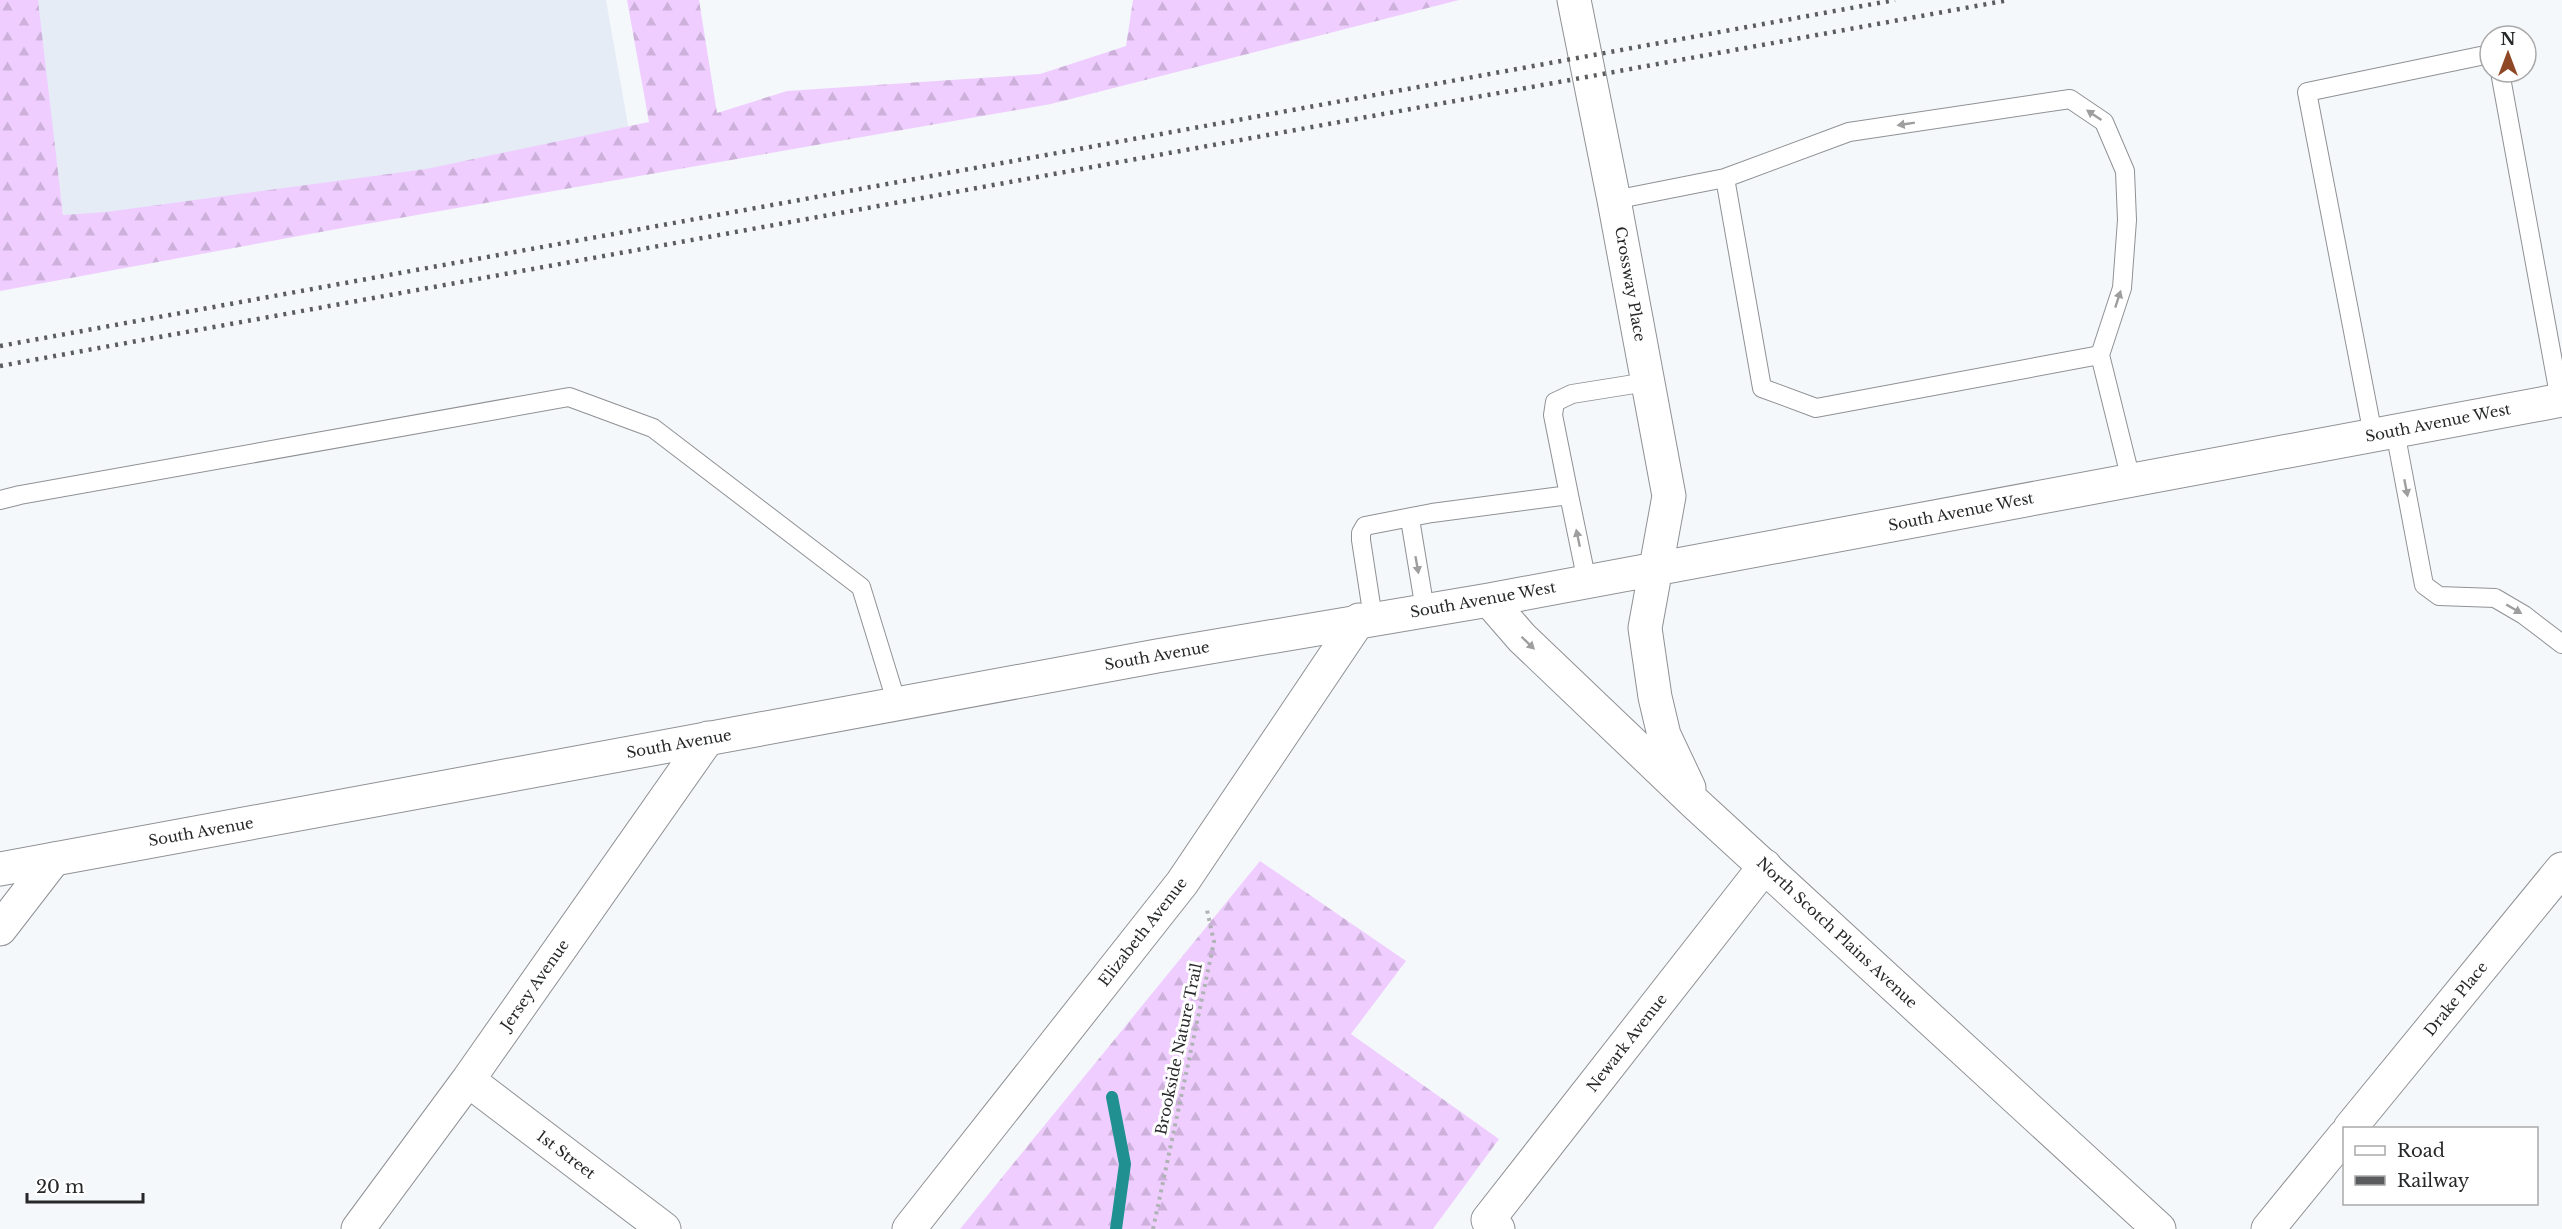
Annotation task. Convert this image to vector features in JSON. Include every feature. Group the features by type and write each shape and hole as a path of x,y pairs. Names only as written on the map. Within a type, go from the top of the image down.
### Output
{"street":[{"name":"Crossway Place","path":"1574,0 1669,496 1658,568"},
{"name":"South Avenue West","path":"1366,619 1489,600 2561,400"},
{"name":"North Scotch Plains Avenue","path":"1658,568 1645,628 1655,697 1664,735 1696,804 2159,1229"},
{"path":"1489,600 1522,638 1696,804"},
{"name":"South Avenue","path":"0,869 1366,619"},
{"name":"Elizabeth Avenue","path":"909,1229 1182,883 1366,619"},
{"name":"Jersey Avenue","path":"358,1229 468,1080 708,738"},
{"path":"0,929 54,859"},
{"name":"Newark Avenue","path":"1493,1225 1766,866"},
{"name":"Drake Place","path":"2351,1127 2562,869"},
{"name":"1st Street","path":"468,1080 664,1229"},
{"path":"2268,1229 2343,1137"}],"lane":[{"path":"2478,56 2307,92 2384,433 2424,585 2439,596 2495,598 2524,615 2562,644"},
{"path":"2502,84 2561,400"},
{"path":"1614,200 1725,178 1849,132 2070,99 2104,122 2126,171 2127,220 2122,288 2100,355 2131,480"},
{"path":"1725,178 1762,388 1816,408 2100,355"},
{"path":"1587,582 1553,415 1555,402 1572,394 1647,382"},
{"path":"0,500 569,397 652,428 861,587 897,704"},
{"path":"1366,619 1361,533 1365,526 1432,513 1569,495"},
{"path":"1410,519 1425,610"}],"path":[{"name":"Brookside Nature Trail","path":"1153,1229 1214,942 1206,907 1182,883"}],"shaded area":[{"path":"25,0 606,0 631,142 68,240"}],"green space":[{"path":"0,0 38,0 63,215 106,212 426,169 649,122 627,0 699,0 717,113 787,91 1040,74 1126,46 1133,0 1459,0 1051,104 337,229 0,291"},
{"path":"1260,861 1406,961 1351,1034 1499,1139 1433,1229 960,1229"}],"waterway":[{"path":"1112,1097 1125,1164 1116,1229"}],"railway":[{"path":"0,346 1895,0"},
{"path":"0,366 2009,0"}]}
